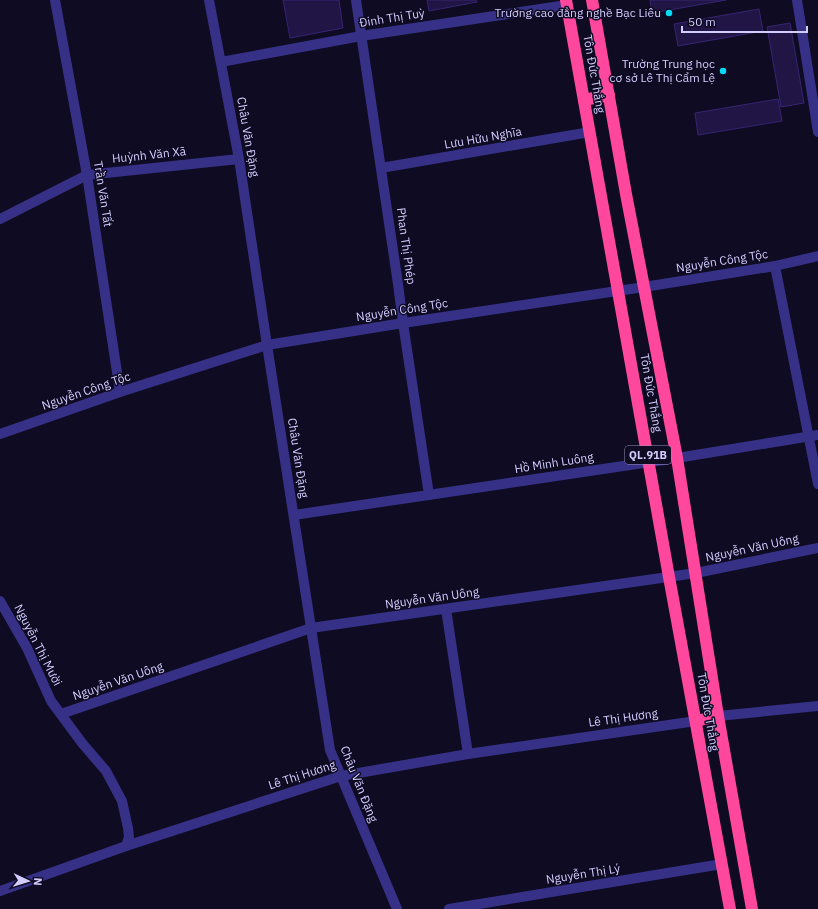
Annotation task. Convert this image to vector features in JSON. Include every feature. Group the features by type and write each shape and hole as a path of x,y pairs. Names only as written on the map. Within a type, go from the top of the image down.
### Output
{"highway":[{"name":"Tôn Đức Thắng","path":"592,0 644,287 677,458 718,716 752,909"},
{"name":"Tôn Đức Thắng","path":"567,3 669,577 730,909"},
{"path":"584,100 609,95"},
{"path":"696,721 718,716"}],"street":[{"name":"Trần Văn Tất","path":"54,0 87,175 120,392"},
{"name":"Châu Văn Đặng","path":"209,0 239,158 330,750 397,909"},
{"name":"Phan Thị Phép","path":"356,0 429,495"},
{"path":"797,0 818,132"},
{"name":"Đinh Thị Tuỳ","path":"221,62 361,36 567,3"},
{"name":"Lưu Hữu Nghĩa","path":"381,168 590,132"},
{"name":"Huỳnh Văn Xã","path":"0,219 87,175 239,158"},
{"name":"Nguyễn Công Tộc","path":"0,434 120,392 267,345 775,266 818,256"},
{"path":"775,266 814,436 818,484"},
{"name":"Hồ Minh Luông","path":"294,515 814,436"},
{"name":"Nguyễn Văn Uông","path":"61,714 312,628 696,573 818,548"},
{"name":"Nguyễn Thị Mười","path":"0,600 27,648 51,701 82,743 106,772 122,801 129,832 126,846"},
{"path":"446,609 468,754"},
{"path":"718,716 818,706"},
{"name":"Lê Thị Hương","path":"0,891 126,846 341,776 468,754 696,721"},
{"name":"Nguyễn Thị Lý","path":"449,909 722,864"}],"building":[{"path":"283,0 339,0 343,28 290,38"},
{"path":"427,0 476,0 477,2 429,11"},
{"path":"650,0 726,0 652,13"},
{"path":"759,9 763,31 678,46 674,24"},
{"path":"790,23 804,103 781,107 767,27"},
{"path":"778,99 782,121 698,135 695,113"}],"place":[{"name":"Trường cao đẳng nghề Bạc Liêu","path":"669,13"},
{"name":"Trường Trung học cơ sở Lê Thị Cẩm Lệ","path":"723,71"}]}
